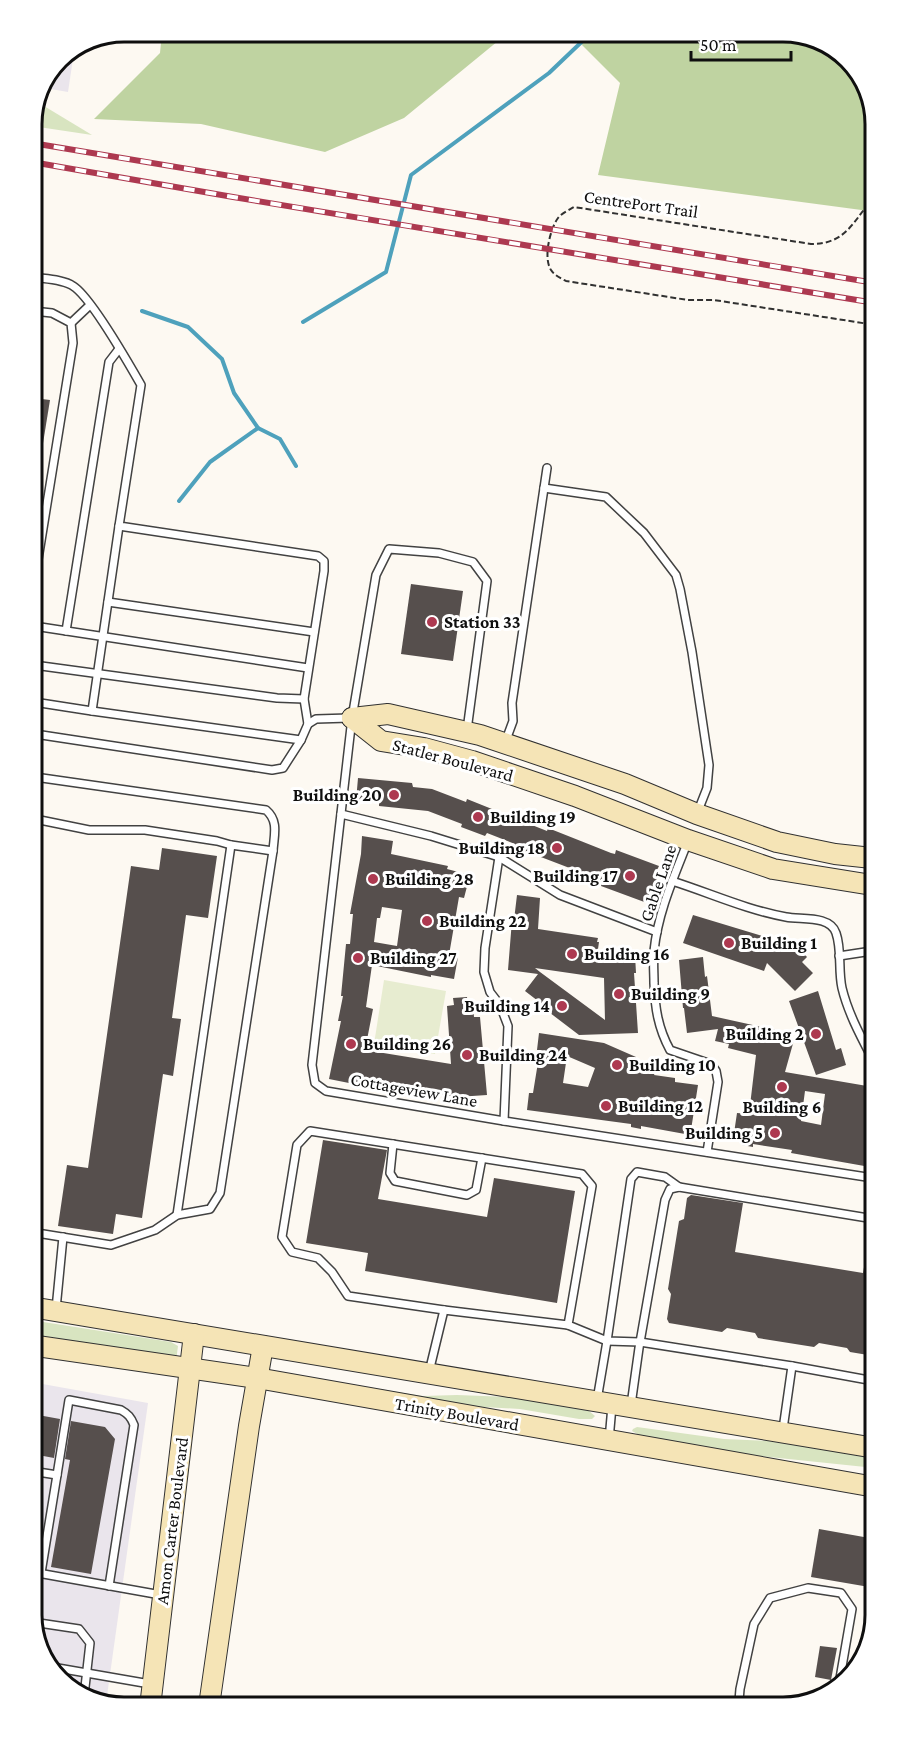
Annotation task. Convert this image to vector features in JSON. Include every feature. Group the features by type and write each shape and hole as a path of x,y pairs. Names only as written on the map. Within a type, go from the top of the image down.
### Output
{"street":[{"name":"Statler Boulevard","path":"352,718 388,714 466,732 625,784 697,814 777,842 834,854 865,857"},
{"name":"Statler Boulevard","path":"352,718 381,741 424,748 472,761 575,796 688,840 773,869 865,884"},
{"path":"688,840 697,814"},
{"name":"Trinity Boulevard","path":"47,1310 865,1446"},
{"name":"Amon Carter Boulevard","path":"151,1697 194,1334"},
{"path":"210,1697 263,1346"},
{"name":"Trinity Boulevard","path":"42,1347 257,1378 865,1485"}],"lane":[{"path":"42,280 73,286 90,305 141,385 92,711"},
{"path":"71,323 90,305"},
{"path":"42,312 52,313 71,323"},
{"path":"42,536 74,343 71,323"},
{"path":"66,631 109,363 119,349"},
{"path":"505,743 513,721 512,704 547,468"},
{"path":"544,488 606,497 644,533 676,575 690,641 709,765 707,788 697,814"},
{"path":"42,735 272,770 283,768 301,740 308,724 304,699 324,561 318,556 119,526"},
{"name":"Cottageview Lane","path":"466,732 487,581 473,562 438,553 389,549 376,575 352,718 312,1065 315,1083 326,1090 504,1121 865,1177"},
{"path":"108,603 314,632"},
{"path":"42,627 308,668"},
{"path":"42,666 277,698 304,699"},
{"path":"42,703 301,740"},
{"path":"308,724 316,719 352,718"},
{"path":"42,778 266,810 275,822 273,851 220,1193 210,1209 177,1215 155,1230 111,1245 42,1234"},
{"path":"341,814 431,836 499,857 560,895 657,932"},
{"path":"42,820 89,830 145,830 273,851"},
{"name":"Gable Lane","path":"688,840 663,906 657,932 654,953 655,997 657,1023 670,1050 711,1064 716,1071 718,1082 707,1152"},
{"path":"177,1215 231,844"},
{"path":"499,857 483,972 490,992 500,1005 507,1026 508,1056 504,1121"},
{"path":"672,881 745,907 785,917 830,924 836,932 842,987 851,1016 865,1044"},
{"path":"839,956 865,952"},
{"path":"567,1325 592,1186 582,1174 310,1131 297,1145 282,1237 292,1252 318,1258 332,1272 348,1296 567,1325 607,1341 640,1342 865,1379"},
{"path":"393,1144 390,1173 395,1181 467,1195 476,1190 482,1158"},
{"path":"614,1403 607,1341 631,1179 637,1172 665,1177 679,1186 865,1217"},
{"path":"608,1441 614,1403 640,1342 665,1200 670,1189 679,1186"},
{"path":"47,1310 63,1237"},
{"path":"429,1374 444,1310"},
{"path":"783,1432 792,1366"},
{"path":"42,1561 69,1400 121,1410 128,1413 134,1425 109,1586"},
{"path":"42,1473 57,1475"},
{"path":"42,1573 163,1595"},
{"path":"740,1697 754,1624 770,1598 808,1588 841,1593 852,1609 841,1673"},
{"path":"43,1624 79,1629 90,1642 85,1687"},
{"path":"62,1668 153,1684"}],"path":[{"name":"CentrePort Trail","path":"865,208 847,231 836,240 825,244 811,244 574,207 557,219 547,258 549,268 556,276 566,281 688,300 714,300 865,323"}],"shaded area":[{"path":"73,60 68,92 50,89 59,74"},
{"path":"42,1384 148,1403 107,1695 83,1686 66,1673 53,1656 44,1631 42,1615"}],"green space":[{"path":"161,42 497,42 404,118 325,152 201,124 94,119 160,53"},
{"path":"579,42 788,42 819,50 841,66 859,93 865,124 865,210 598,175 620,83"},
{"path":"44,106 92,135 42,128"},
{"path":"384,980 446,991 435,1054 374,1044"},
{"path":"42,1322 171,1342 178,1346 176,1361 42,1339"},
{"path":"282,1374 423,1396 511,1397 589,1411 595,1416 592,1419 579,1419 520,1409 448,1405"},
{"path":"637,1427 724,1439 768,1441 865,1456 865,1467 760,1456 641,1436 632,1431"}],"building":[{"path":"42,399 50,400 42,449"},
{"name":"Station 33","path":"411,584 463,591 453,661 401,654"},
{"path":"358,778 412,783 413,787 432,789 466,802 467,799 547,831 548,828 611,853 615,854 616,850 659,866 657,870 660,870 650,901 648,900 647,903 601,886 601,880 514,847 515,844 487,833 485,836 461,827 462,824 428,811 356,801"},
{"path":"362,836 393,841 391,854 448,866 447,869 470,875 464,898 459,897 449,955 458,957 454,979 431,975 431,977 372,965 366,1007 373,1009 365,1050 451,1064 447,1006 454,1005 453,998 467,997 468,1005 473,1004 474,1017 480,1017 487,1095 457,1097 383,1083 382,1086 360,1082 359,1085 329,1079 341,1021 338,1021 343,996 341,996 346,944 350,944 353,914 350,914","holes":["382,907 402,910 397,946 374,942 377,918 380,918"]},
{"path":"162,848 217,856 208,918 186,915 172,1018 181,1019 173,1076 163,1074 142,1218 116,1214 113,1234 58,1226 67,1165 88,1168 131,866 159,870"},
{"path":"517,895 540,898 538,929 598,938 597,956 635,955 638,1033 579,1035 537,1003 538,1001 525,991 538,974 508,970 512,920 514,920","holes":["535,968 604,978 605,1020"]},
{"name":"Building 1","path":"693,915 766,937 785,945 790,951 796,945 807,957 802,962 813,973 795,991 767,963 764,971 683,943"},
{"path":"703,957 712,1016 776,1030 775,1035 794,1040 785,1072 865,1086 865,1166 791,1153 792,1150 753,1144 753,1147 742,1145 743,1142 733,1140 737,1113 749,1114 756,1055 728,1048 729,1044 715,1041 718,1029 687,1033 679,960","holes":["805,1091 825,1094 821,1125 801,1121"]},
{"name":"Building 2","path":"818,991 836,1050 841,1048 846,1065 816,1075 789,1001"},
{"path":"539,1033 604,1043 657,1068 654,1075 675,1078 675,1082 698,1085 691,1130 686,1129 685,1134 641,1126 641,1129 631,1127 631,1124 527,1110 529,1093 533,1093 540,1050 537,1050","holes":["567,1056 595,1068 588,1087 563,1083"]},
{"path":"323,1140 387,1150 378,1199 487,1217 494,1178 575,1191 557,1303 365,1271 368,1253 306,1243"},
{"path":"691,1195 743,1203 735,1252 863,1273 865,1261 865,1354 850,1352 847,1348 819,1343 814,1347 758,1338 755,1333 727,1328 722,1332 669,1323 667,1319 671,1294 668,1289 679,1221 684,1219 687,1198"},
{"path":"42,1416 60,1419 54,1458 42,1456"},
{"path":"71,1421 105,1427 115,1439 91,1574 51,1567 70,1460 65,1459"},
{"path":"819,1529 865,1537 865,1586 811,1577"},
{"path":"820,1646 837,1648 831,1680 815,1677"}],"waterway":[{"path":"303,322 386,272 411,175 549,73 582,42"},
{"path":"142,311 188,327 222,359 234,393 258,428 280,439 296,466"},
{"path":"179,501 210,462 258,428"}],"railway":[{"path":"42,145 865,281"},
{"path":"42,164 865,301"}],"place":[{"name":"Station 33","path":"432,622"},
{"name":"Building 20","path":"394,795"},
{"name":"Building 19","path":"478,817"},
{"name":"Building 18","path":"557,848"},
{"name":"Building 17","path":"630,876"},
{"name":"Building 28","path":"373,879"},
{"name":"Building 22","path":"427,921"},
{"name":"Building 1","path":"729,943"},
{"name":"Building 16","path":"572,954"},
{"name":"Building 27","path":"358,958"},
{"name":"Building 9","path":"619,994"},
{"name":"Building 14","path":"562,1006"},
{"name":"Building 2","path":"816,1034"},
{"name":"Building 26","path":"351,1044"},
{"name":"Building 24","path":"467,1055"},
{"name":"Building 10","path":"617,1065"},
{"name":"Building 6","path":"782,1087"},
{"name":"Building 12","path":"606,1106"},
{"name":"Building 5","path":"775,1133"}]}
